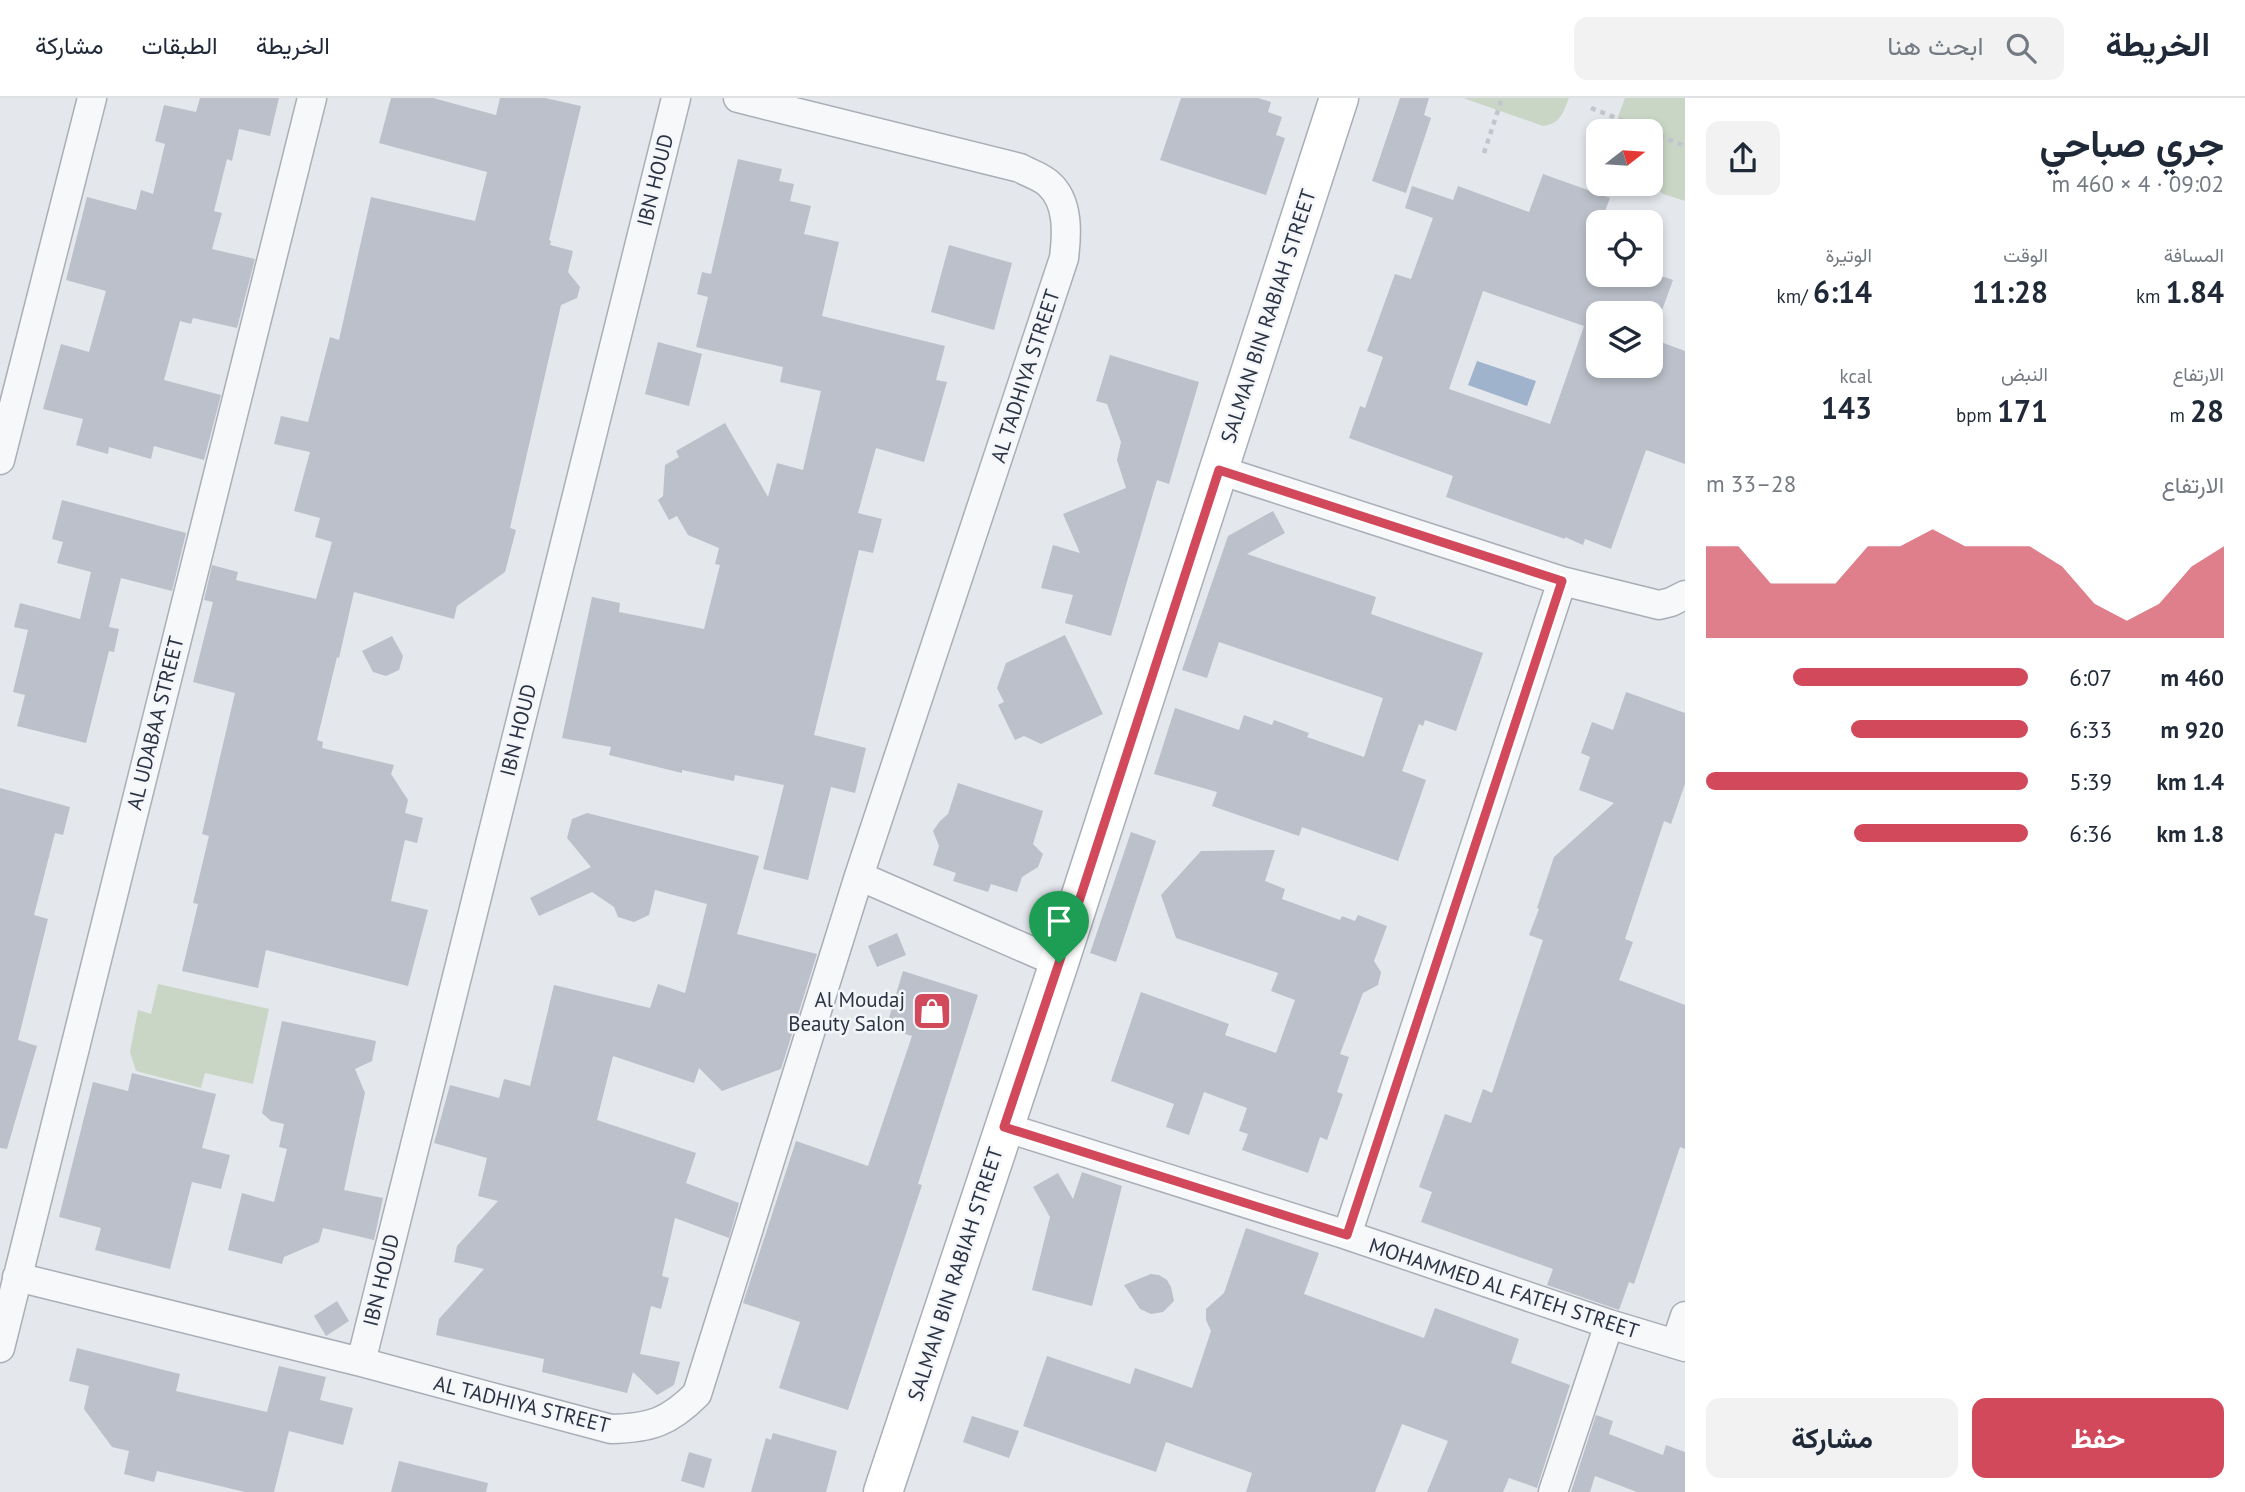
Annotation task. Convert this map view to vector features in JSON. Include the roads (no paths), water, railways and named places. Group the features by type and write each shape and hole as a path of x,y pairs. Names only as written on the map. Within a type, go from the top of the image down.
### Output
{"street":[{"path":"0,460 92,98"},
{"name":"AL UDABAA STREET","path":"0,1348 312,98"},
{"name":"IBN HOUD","path":"361,1362 676,98"},
{"name":"AL TADHIYA STREET","path":"17,1276 361,1362 611,1430 639,1429 661,1423 683,1408 697,1394 859,876 1064,258 1067,230 1063,208 1050,184 1020,168 738,98"},
{"name":"SALMAN BIN RABIAH STREET","path":"883,1492 1059,963 1339,98"},
{"path":"1219,470 1562,581 1658,605 1685,595"},
{"path":"1347,1235 1562,581"},
{"path":"859,876 1059,963"},
{"name":"MOHAMMED AL FATEH STREET","path":"1004,1127 1347,1235 1609,1324 1681,1345"},
{"path":"1681,1345 1685,1316"},
{"path":"1553,1492 1609,1324"}],"water":[{"path":"1477,361 1536,381 1527,406 1468,385"}],"place":[{"name":"Al Moudaj Beauty Salon","path":"932,1011"}]}
